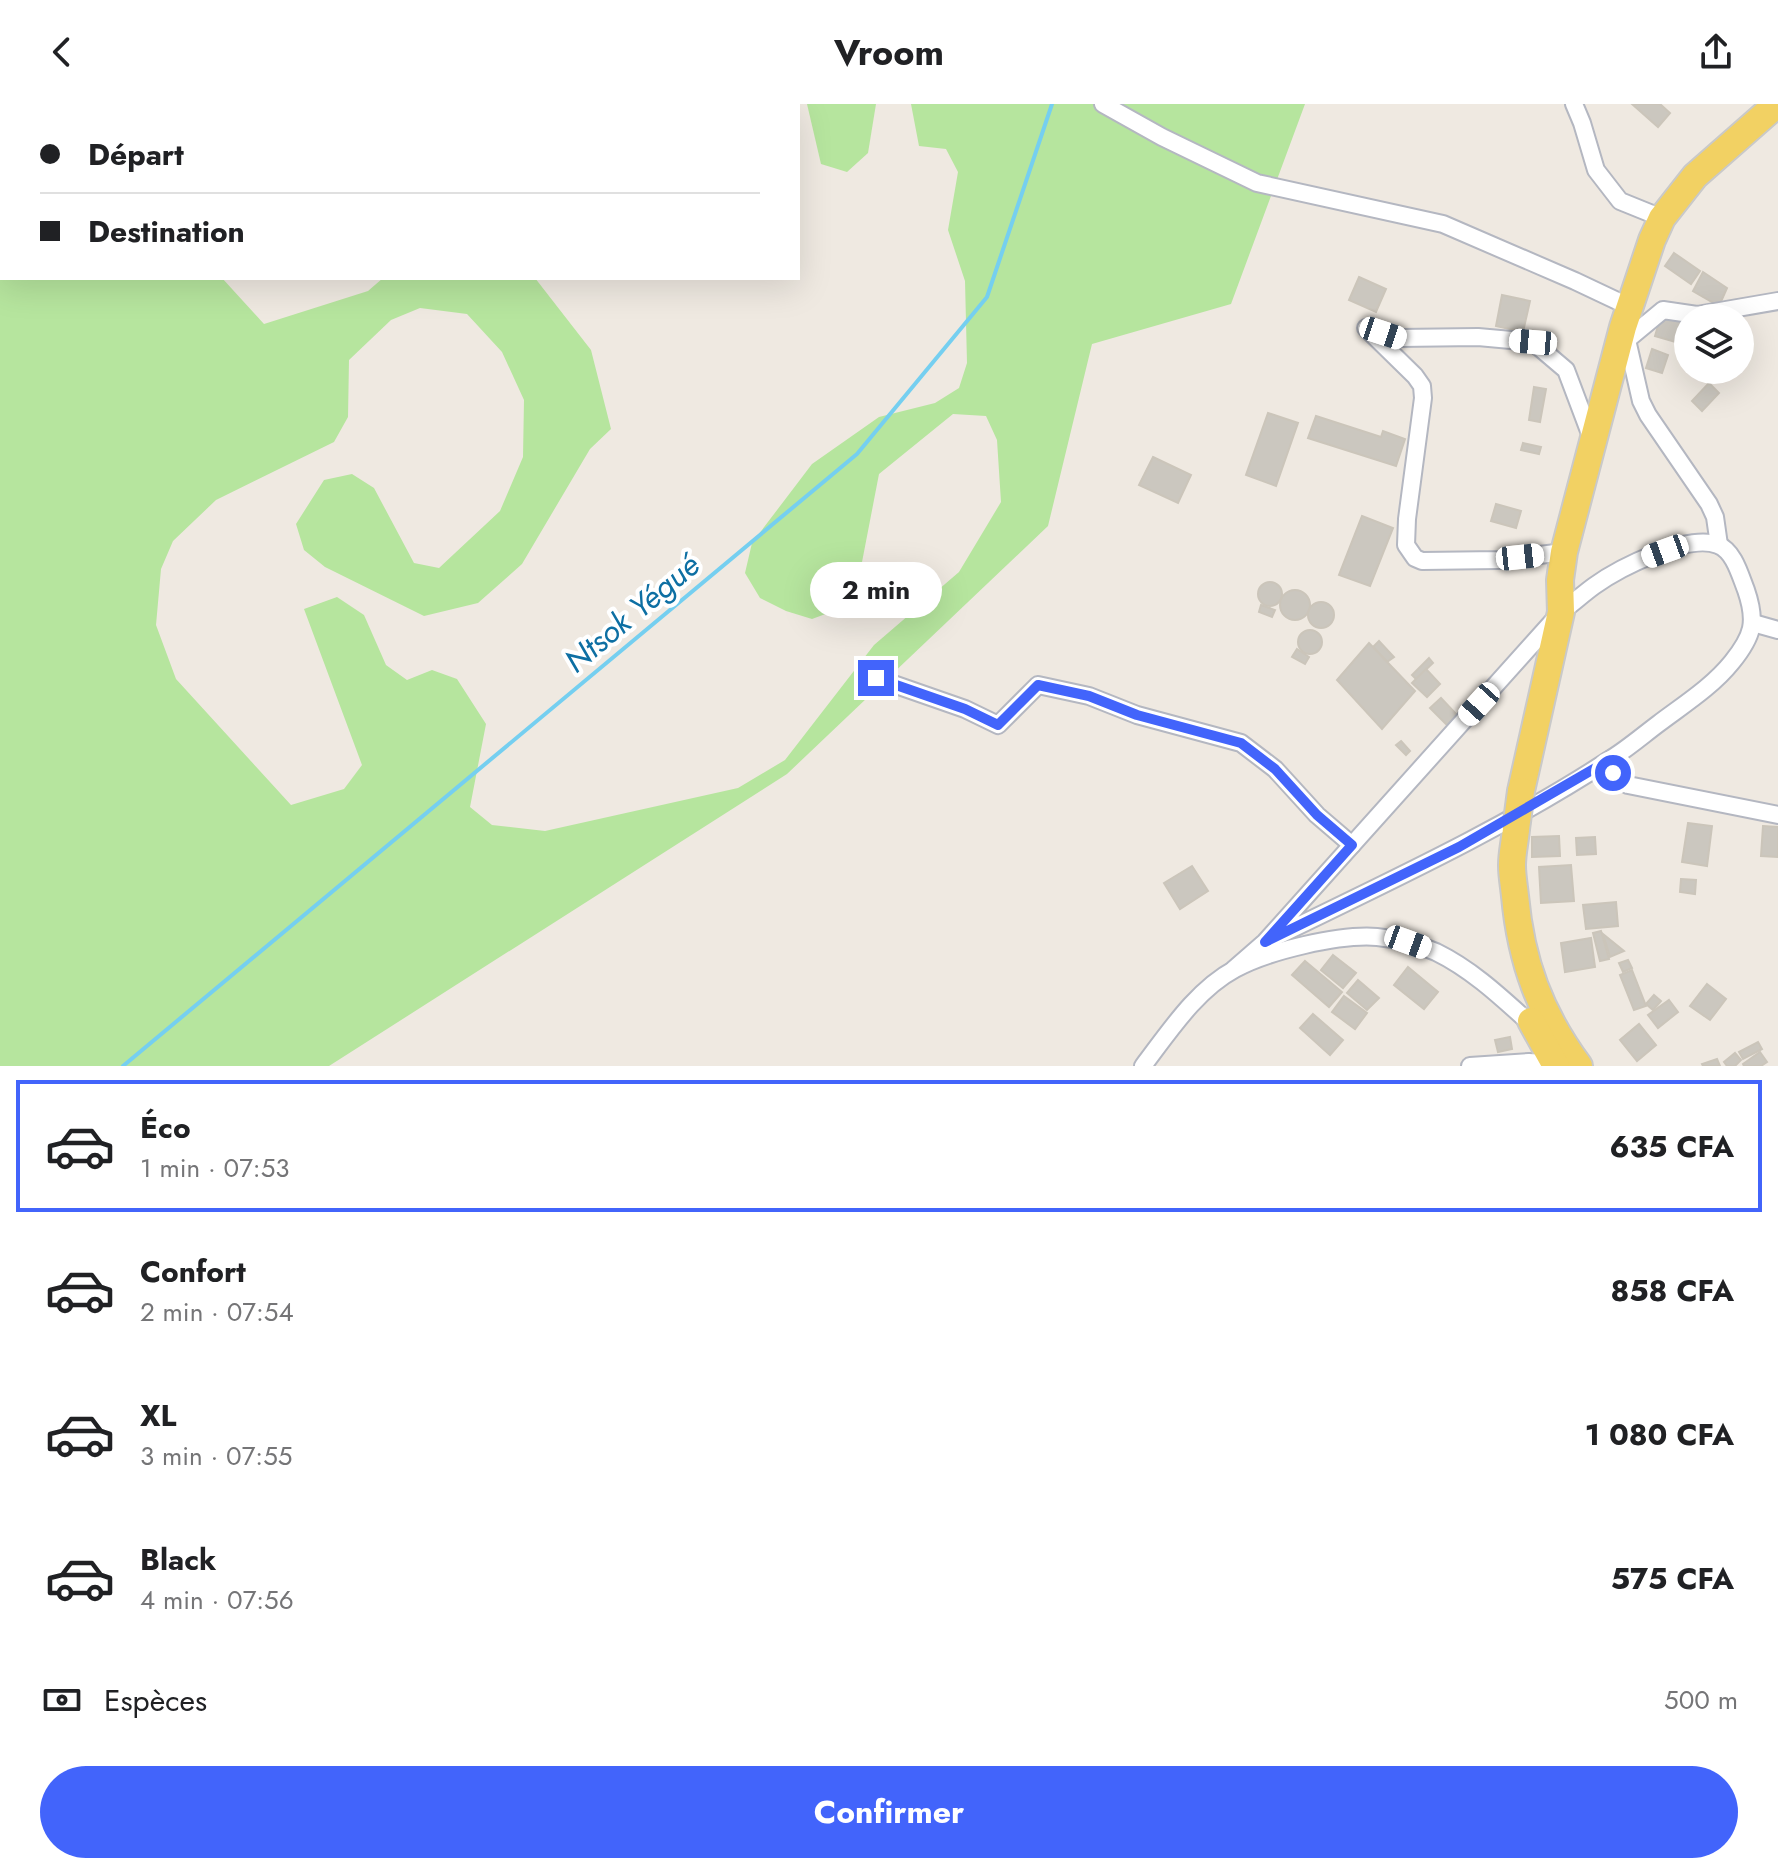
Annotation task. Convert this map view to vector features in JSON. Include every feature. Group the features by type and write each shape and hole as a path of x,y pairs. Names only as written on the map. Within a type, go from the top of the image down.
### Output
{"main road":[{"path":"1514,795 1561,612 1560,580 1564,552 1652,240 1662,218 1695,176 1777,104"},
{"path":"1560,580 1542,633 1509,830 1497,867 1503,940 1510,968 1533,1026 1563,1065"},
{"path":"1509,830 1517,917 1527,968 1549,1019 1563,1065"}],"street":[{"path":"1103,104 1162,137 1257,183 1443,224 1575,281 1627,324 1641,401 1709,504 1715,517 1719,545"},
{"path":"1574,104 1596,170 1620,201 1662,218"},
{"path":"1627,324 1663,310 1697,315 1778,301"},
{"path":"1564,552 1499,560 1422,561 1415,558 1406,545 1407,519 1422,386 1409,369 1366,328 1399,338 1478,337 1533,342 1566,370 1593,441"},
{"path":"1143,1066 1207,990 1265,942 1561,612 1597,584 1645,558 1685,543 1698,541 1719,545 1729,554 1752,608 1753,623 1748,639 1709,686 1611,759 1459,847 1265,942"},
{"path":"1753,623 1777,629"},
{"path":"876,678 965,709 998,725 1038,685 1089,696 1137,715 1241,743 1275,769 1317,815 1352,845"},
{"path":"1611,759 1613,773 1619,781 1628,785 1778,815"},
{"path":"1234,969 1272,954 1346,939 1375,937 1408,942 1437,953 1463,969 1493,990 1533,1026"},
{"path":"1470,1066 1529,1062 1563,1065"}],"green space":[{"path":"807,104 876,104 868,153 847,172 821,164"},
{"path":"911,104 1305,104 1231,304 1092,344 1048,526 787,774 329,1066 0,1066 0,280 224,280 264,324 368,291 381,280 537,280 591,350 611,429 590,449 522,564 478,603 424,616 325,567 304,550 296,524 324,480 352,474 374,488 414,563 439,568 500,511 523,457 524,400 502,352 467,314 420,308 391,320 349,360 348,417 334,442 216,500 173,541 161,569 156,625 176,679 291,805 344,789 362,765 304,609 337,597 364,615 386,665 407,680 432,670 457,679 486,724 470,807 492,825 545,831 738,788 785,760 874,645 959,572 1001,502 997,440 986,416 953,414 879,474 857,588 839,609 812,619 786,611 760,598 745,573 752,543 812,464 879,417 935,403 959,388 967,363 965,281 948,230 958,172 946,149 919,146"}],"building":[{"path":"1632,104 1660,104 1670,113 1658,127"},
{"path":"1674,253 1700,271 1691,284 1665,266"},
{"path":"1703,272 1727,288 1720,304 1693,291"},
{"path":"1359,277 1386,289 1376,312 1349,300"},
{"path":"1502,295 1530,301 1523,332 1496,326"},
{"path":"1662,312 1674,316 1674,342 1655,336"},
{"path":"1652,349 1668,355 1662,373 1646,368"},
{"path":"1708,384 1719,393 1702,411 1692,401"},
{"path":"1534,387 1546,389 1540,422 1529,420"},
{"path":"1268,413 1298,423 1276,486 1246,475"},
{"path":"1316,416 1381,437 1383,431 1405,439 1396,466 1308,438"},
{"path":"1523,443 1541,447 1539,454 1521,450"},
{"path":"1153,457 1191,475 1178,503 1139,485"},
{"path":"1496,504 1521,511 1516,528 1491,521"},
{"path":"1362,516 1393,528 1370,586 1339,575"},
{"path":"1270,582 1281,589 1282,594 1275,605 1270,606 1259,599 1258,594 1265,583"},
{"path":"1295,590 1301,591 1309,599 1309,611 1301,619 1295,620 1289,619 1281,611 1280,605 1281,599 1289,591"},
{"path":"1321,602 1330,606 1334,615 1330,624 1321,628 1312,624 1308,615 1312,606"},
{"path":"1261,605 1275,610 1272,617 1259,612"},
{"path":"1310,630 1319,633 1322,642 1319,651 1310,654 1301,651 1298,642 1301,633"},
{"path":"1379,641 1394,657 1387,662 1373,647"},
{"path":"1369,643 1415,691 1382,729 1337,680"},
{"path":"1297,649 1309,657 1305,664 1292,657"},
{"path":"1429,658 1433,663 1416,679 1412,675"},
{"path":"1426,669 1440,684 1427,697 1412,683"},
{"path":"1441,698 1457,715 1447,725 1430,708"},
{"path":"1401,741 1410,751 1406,755 1396,745"},
{"path":"1688,823 1712,826 1707,866 1682,862"},
{"path":"1763,826 1778,827 1778,857 1761,856"},
{"path":"1559,836 1560,856 1532,857 1532,837"},
{"path":"1595,837 1596,854 1577,855 1576,838"},
{"path":"1571,865 1574,901 1541,903 1539,867"},
{"path":"1192,866 1208,891 1180,909 1164,883"},
{"path":"1681,879 1696,880 1695,894 1680,892"},
{"path":"1616,902 1618,926 1586,929 1583,905"},
{"path":"1601,931 1609,959 1600,961 1593,933"},
{"path":"1603,934 1624,951 1610,957"},
{"path":"1591,938 1595,967 1565,972 1561,943"},
{"path":"1333,955 1356,973 1343,988 1321,970"},
{"path":"1628,960 1632,968 1623,972 1619,963"},
{"path":"1305,961 1342,992 1329,1007 1292,975"},
{"path":"1408,967 1438,992 1424,1009 1394,985"},
{"path":"1632,970 1646,1006 1634,1010 1620,975"},
{"path":"1358,980 1379,998 1367,1010 1347,993"},
{"path":"1707,984 1726,999 1710,1020 1690,1006"},
{"path":"1654,995 1661,1001 1653,1010 1646,1004"},
{"path":"1344,996 1367,1013 1355,1029 1332,1012"},
{"path":"1669,1000 1678,1012 1658,1028 1648,1015"},
{"path":"1313,1014 1343,1040 1330,1055 1300,1028"},
{"path":"1639,1024 1656,1045 1637,1061 1620,1040"},
{"path":"1510,1037 1512,1049 1498,1052 1495,1040"},
{"path":"1758,1042 1762,1049 1743,1059 1739,1052"},
{"path":"1760,1052 1767,1062 1761,1066 1744,1066 1743,1064"},
{"path":"1735,1053 1741,1060 1735,1066 1727,1066 1724,1062"},
{"path":"1717,1059 1720,1066 1702,1064"}],"waterway":[{"name":"Ntsok Yégué","path":"123,1066 857,454 987,297 1052,104"}],"route":[{"path":"876,678 965,709 998,725 1038,685 1089,696 1137,715 1241,743 1275,769 1317,815 1352,845 1265,942 1459,847 1611,759 1613,773"}]}
